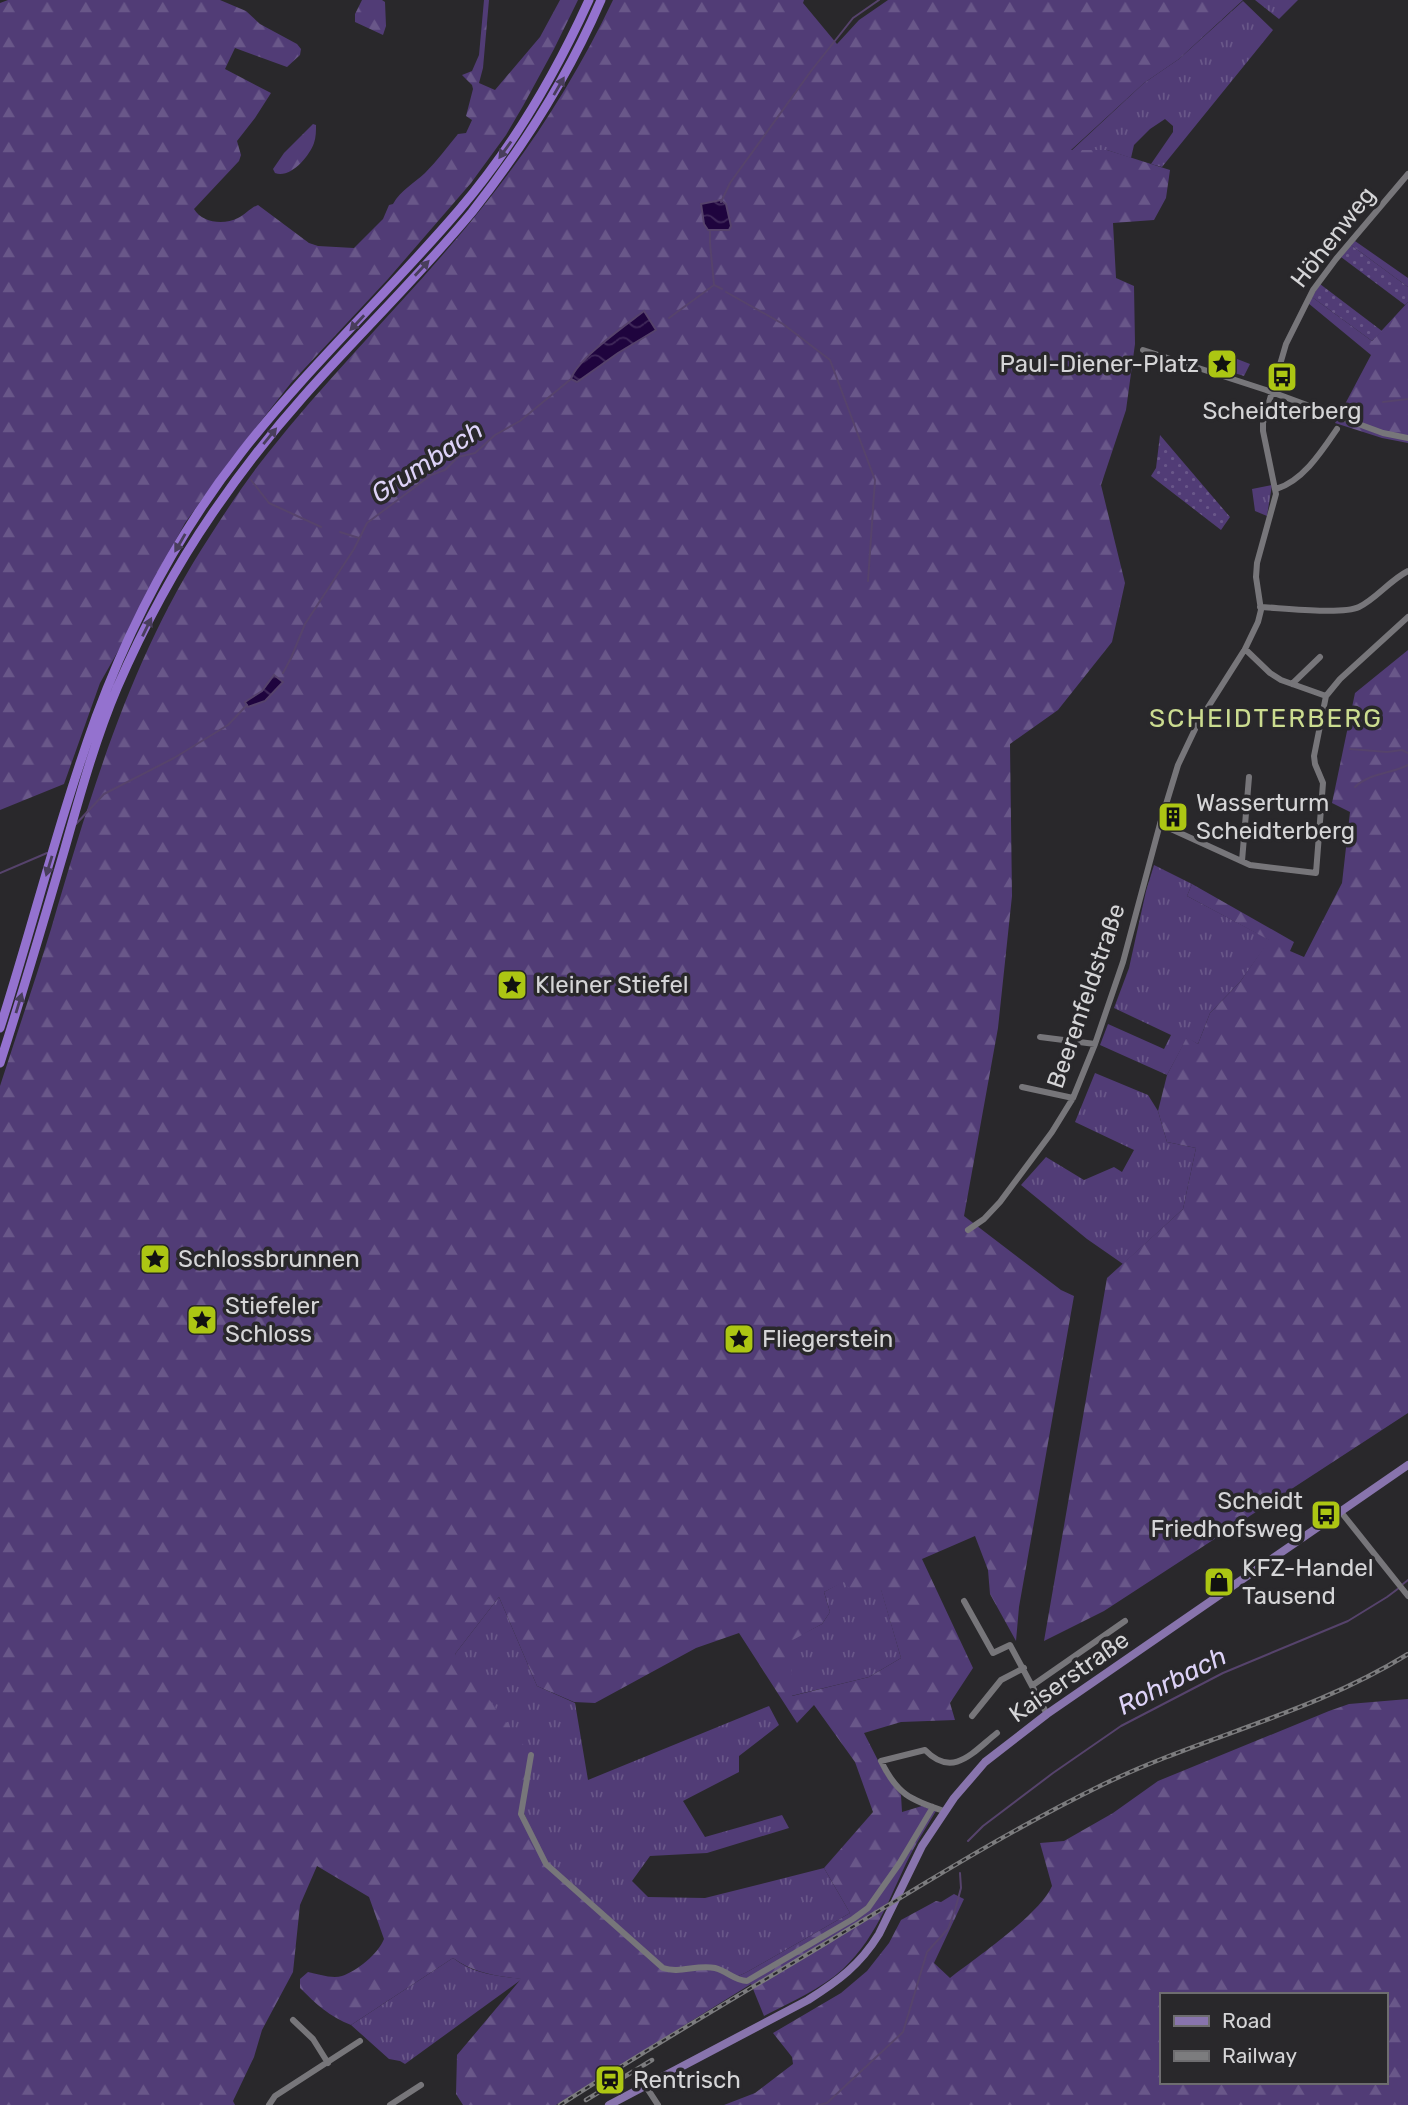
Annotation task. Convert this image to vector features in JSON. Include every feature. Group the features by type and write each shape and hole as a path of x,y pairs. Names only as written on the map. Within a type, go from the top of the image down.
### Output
{"highway":[{"path":"0,1063 74,785 134,627 163,571 188,528 241,453 295,389 437,235 484,178 515,136 548,83 589,0"},
{"path":"113,687 173,577 219,503 302,397 429,261 508,165 558,88 601,0"},
{"path":"0,1028 32,942"}],"main road":[{"name":"Kaiserstraße","path":"944,1811 985,1762 1047,1714 1408,1465"},
{"path":"609,2105 827,1988 858,1963 879,1934 919,1852 944,1811"}],"street":[{"name":"Höhenweg","path":"1160,824 1178,765 1198,723 1245,649 1258,622 1260,607 1256,563 1276,489 1263,431 1264,418 1290,334 1313,290 1408,174"},
{"path":"1143,350 1272,390 1279,396 1383,433 1408,438"},
{"path":"1276,489 1291,483 1321,453 1337,429"},
{"path":"1260,607 1351,609 1364,604 1395,577 1408,570"},
{"path":"1160,824 1242,861 1316,873 1323,783 1314,757 1326,696 1340,679 1408,617"},
{"path":"1245,649 1276,677 1326,696"},
{"path":"1292,684 1320,656"},
{"path":"1242,861 1249,777"},
{"name":"Beerenfeldstraße","path":"968,1230 984,1219 1000,1202 1052,1132 1073,1098 1124,962 1160,824"},
{"path":"1040,1037 1095,1044"},
{"path":"1022,1087 1073,1098"},
{"path":"1341,1512 1406,1594"},
{"path":"964,1601 993,1653 1010,1645 1047,1714"},
{"path":"1032,1685 1125,1621"},
{"path":"972,1716 1001,1680 1024,1668"},
{"name":"Kaiserstraße","path":"944,1811 902,1793 881,1761 925,1750 939,1761 957,1763 997,1733"},
{"path":"531,1755 521,1814 546,1864 663,1968 670,1971 715,1968 742,1981 747,1981 795,1954 868,1908 899,1864 933,1807"},
{"path":"293,2020 313,2039 328,2063"},
{"path":"269,2105 275,2096 360,2041"},
{"path":"390,2105 421,2085"},
{"path":"645,2085 657,2105"}],"green space":[{"path":"8,0 220,0 246,11 260,24 297,44 301,49 300,55 287,67 235,48 225,69 271,93 237,141 241,155 239,161 194,209 208,220 220,222 238,218 258,205 309,243 354,248 383,219 389,205 425,173 458,134 466,133 472,120 466,116 473,89 462,75 472,71 479,55 484,0 489,0 483,68 479,83 495,90 540,37 560,0 578,0 523,106 506,135 471,183 388,279 291,383 185,523 100,683 64,784 0,810 0,3"},
{"path":"362,0 385,2 386,26 383,35 355,22 355,14"},
{"path":"613,0 804,0 803,3 837,44 859,20 888,0 1243,0 1179,59 1144,83 1071,150 1107,150 1170,170 1166,198 1154,220 1113,223 1116,278 1134,286 1135,344 1126,410 1101,485 1125,583 1112,642 1058,710 1010,744 1012,896 998,1028 964,1216 1061,1290 1074,1296 1019,1607 1016,1641 990,1594 988,1570 975,1536 922,1559 973,1668 950,1703 955,1720 901,1722 864,1733 885,1774 901,1795 902,1812 922,1806 936,1811 914,1848 876,1927 856,1956 825,1983 764,2016 751,1984 556,2105 463,2105 456,2094 457,2055 521,1979 477,1970 453,1958 351,2025 336,2018 300,1988 300,1979 308,1972 334,1977 348,1974 372,1956 384,1939 369,1897 317,1866 300,1905 293,1972 262,2030 254,2057 233,2101 235,2105 0,2105 0,1086 116,726 157,629 182,582 231,504 268,453 450,246 508,174 552,111","holes":["721,200 726,204 728,213 704,224 701,204","644,311 647,336 618,353 594,351","844,1582 859,1600 881,1590 901,1658 869,1677 792,1696 791,1641 822,1624 830,1612 824,1592","499,1597 537,1686 574,1702 595,1703 696,1648 739,1633 797,1723 814,1705 855,1762 873,1812 824,1868 850,1913 734,1978 715,1969 662,1968 546,1864 521,1814 531,1755 455,1654"]},
{"path":"1255,0 1298,0 1279,19"},
{"path":"1243,1 1273,30 1162,167 1151,164 1173,132 1173,126 1165,119 1134,145 1131,158 1107,150 1071,151 1144,83 1179,59"},
{"path":"313,124 316,125 312,149 293,170 275,173 273,169 284,153"},
{"path":"1355,241 1408,278 1408,287 1351,245"},
{"path":"1351,245 1408,287 1408,302 1405,305 1341,257"},
{"path":"1320,284 1382,331 1372,341 1312,297"},
{"path":"1312,297 1372,341 1408,302 1408,443 1335,423 1371,355 1308,303"},
{"path":"1214,350 1250,364 1244,376 1218,368"},
{"path":"1160,435 1230,517 1221,530 1151,476 1156,468"},
{"path":"1272,485 1267,516 1255,511 1252,489"},
{"path":"1408,650 1408,1413 1104,1611 1044,1641 1107,1278 1183,1209 1196,1148 1167,1142 1158,1111 1167,1075 1187,1037 1198,1044 1210,1013 1240,982 1269,940 1187,896 1192,884 1294,942 1290,951 1304,957 1342,883 1350,812 1332,803 1355,693"},
{"path":"1154,865 1192,884 1187,896 1270,940 1240,982 1210,1013 1198,1044 1187,1038 1167,1075 1100,1045 1108,1024 1164,1049 1171,1035 1114,1008 1129,968"},
{"path":"1095,1073 1148,1095 1158,1111 1167,1142 1196,1148 1183,1209 1123,1264 1087,1239 1021,1185 1046,1157 1084,1180 1114,1167 1122,1172 1134,1150 1075,1122"},
{"path":"844,1581 881,1589 901,1658 869,1677 791,1696 791,1640 822,1624 830,1612 824,1592"},
{"path":"499,1597 537,1686 575,1703 588,1780 769,1706 779,1725 739,1756 739,1772 683,1801 705,1837 782,1815 789,1828 707,1853 650,1856 632,1881 648,1897 705,1898 824,1868 850,1913 734,1978 670,1971 546,1864 455,1654"},
{"path":"1408,1699 1408,2105 724,2105 755,2093 793,2064 792,2057 773,2033 841,1993 867,1971 889,1943 901,1920 954,1894 964,1899 934,1963 950,1978 1006,1935 1045,1897 1052,1886 1040,1843 1064,1841 1113,1813 1158,1781 1349,1704"},
{"path":"453,1958 477,1971 522,1979 405,2064 389,2059 351,2025"}],"water":[{"path":"721,200 726,204 731,226 729,230 708,230 704,224 701,204"},
{"path":"644,311 656,330 577,382 571,379 592,352"},
{"path":"274,675 283,682 265,701 248,707 245,702 262,691"}],"waterway":[{"name":"Grumbach","path":"721,202 730,183 811,71 853,18 879,0"},
{"name":"Grumbach","path":"669,318 714,285 710,230"},
{"path":"714,285 722,289"},
{"path":"726,292 783,324 830,360 875,480 868,581"},
{"name":"Grumbach","path":"283,673 305,624 354,549 367,523 431,475 445,470 458,457 475,453 495,435 520,421 571,379"},
{"path":"1383,402 1408,399"},
{"path":"251,480 269,503 321,527"},
{"path":"340,532 359,538"},
{"name":"Grumbach","path":"76,824 104,794 174,758 228,725 247,705"},
{"path":"1350,749 1387,752 1402,750 1408,753"},
{"path":"1355,787 1373,776 1408,765"},
{"name":"Grumbach","path":"0,873 47,853"},
{"name":"Rohrbach","path":"1403,1584 1408,1580"},
{"name":"Rohrbach","path":"968,1841 983,1826 1053,1773 1121,1726 1223,1673 1348,1621 1399,1588"},
{"name":"Rohrbach","path":"819,2105 827,2103 903,2032 927,1952 948,1929 955,1910 961,1888 960,1873"}],"railway":[{"path":"560,2105 931,1879 1067,1803 1140,1768 1333,1693 1408,1654"},
{"path":"586,2100 652,2060"}],"place":[{"name":"Paul-Diener-Platz","path":"1222,364"},
{"name":"Scheidterberg","path":"1282,377"},
{"name":"Wasserturm Scheidterberg","path":"1173,817"},
{"name":"Kleiner Stiefel","path":"512,985"},
{"name":"Schlossbrunnen","path":"155,1259"},
{"name":"Stiefeler Schloss","path":"202,1320"},
{"name":"Fliegerstein","path":"739,1339"},
{"name":"Scheidt Friedhofsweg","path":"1326,1515"},
{"name":"KFZ-Handel Tausend","path":"1219,1582"},
{"name":"Rentrisch","path":"610,2080"}],"district":[{"name":"SCHEIDTERBERG","path":"1266,718"}]}
